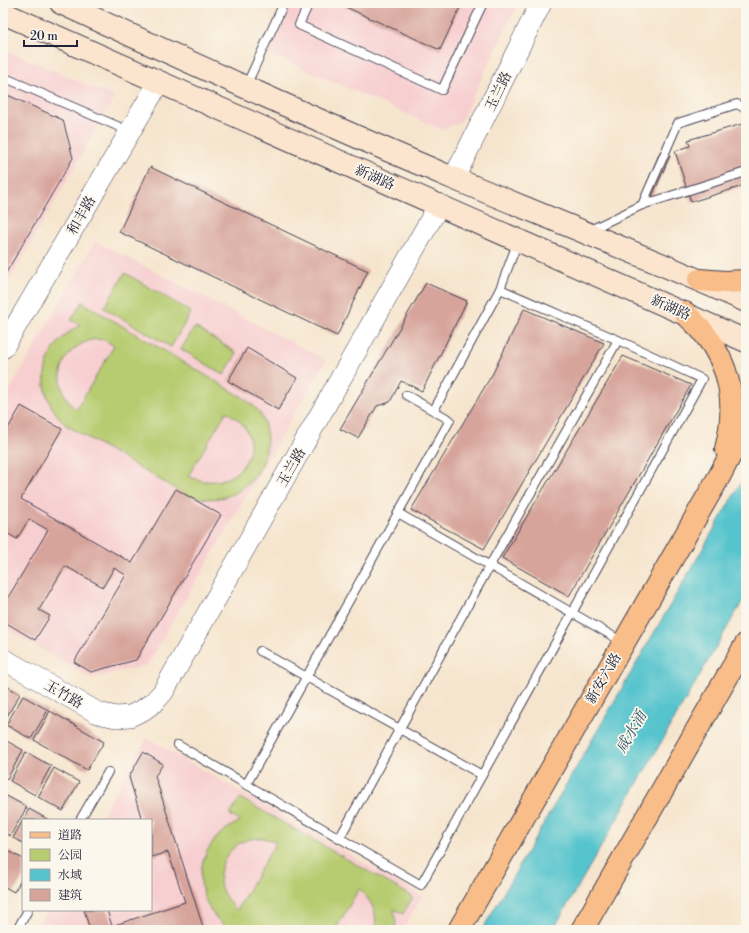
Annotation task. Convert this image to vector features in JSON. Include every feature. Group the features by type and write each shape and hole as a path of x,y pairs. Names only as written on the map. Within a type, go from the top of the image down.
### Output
{"main road":[{"path":"61,3 246,87 454,178 746,301"},
{"name":"新湖路","path":"3,13 746,341"},
{"path":"699,280 725,282 746,281"},
{"path":"685,313 714,346 728,377 731,392 732,412 729,438 720,475"},
{"name":"新安六路","path":"458,930 720,475 746,424"},
{"path":"582,930 746,644"}],"street":[{"name":"玉兰路","path":"454,178 541,3"},
{"name":"和丰路","path":"3,348 159,82"},
{"name":"玉兰路","path":"130,716 143,710 154,702 163,692 439,205"},
{"name":"玉竹路","path":"3,659 98,713 116,717 130,716"}],"lane":[{"path":"246,87 284,3"},
{"path":"309,3 299,25 442,90 483,3"},
{"path":"3,77 130,132"},
{"path":"642,205 678,123 738,104 746,109"},
{"path":"585,232 642,205 746,172"},
{"path":"434,410 500,289 518,240"},
{"path":"178,745 421,885 702,379 618,340 500,289"},
{"path":"339,838 490,565 618,340"},
{"path":"246,785 450,420 406,395"},
{"path":"398,513 624,642"},
{"path":"260,651 482,775"},
{"path":"81,819 108,772"},
{"path":"17,930 27,911"}],"shaded area":[{"path":"291,3 518,3 461,121 443,130 268,53"},
{"path":"3,49 115,97 3,291"},
{"path":"95,241 326,360 147,665 91,678 3,627 3,402"},
{"path":"147,738 422,896 403,930 35,930 46,911 152,911 152,819 100,819"}],"green space":[{"path":"125,273 191,312 171,347 104,308"},
{"path":"82,302 244,398 258,410 266,428 267,441 261,466 254,477 234,494 216,499 198,498 184,494 66,425 51,405 46,394 45,382 49,359 54,349 61,339 70,331 81,325 71,320","holes":["95,339 105,340 114,346 76,410 68,400 63,390 61,379 62,368 66,359 73,350 82,344","226,412 241,423 249,436 250,450 245,462 236,473 223,480 206,481 188,476"]},
{"path":"195,327 237,353 224,375 181,349"},
{"path":"240,798 413,897 403,914 394,909 396,922 395,930 376,930 376,918 373,907 359,889 335,930 231,930 220,922 212,913 202,890 201,877 202,865 206,853 213,842 222,833 240,821 230,815","holes":["264,838 276,842 237,910 225,896 220,882 220,874 225,858 230,851 243,841"]}],"water":[{"name":"咸水涌","path":"746,474 746,595 553,930 482,930"}],"building":[{"path":"337,3 462,3 440,50"},
{"path":"3,93 63,120 73,158 3,278"},
{"path":"742,124 743,129 746,129 746,185 691,202 675,151 690,146 688,140"},
{"path":"660,152 670,156 651,199 642,195"},
{"path":"150,167 368,271 337,336 119,232"},
{"path":"426,283 467,301 422,391 401,381 390,402 377,406 358,438 340,429"},
{"path":"524,309 604,343 484,549 411,510 493,373"},
{"path":"247,348 297,378 278,410 228,381"},
{"path":"623,356 691,385 569,596 502,558"},
{"path":"21,406 62,429 21,499 132,563 176,489 221,515 136,660 91,672 74,662 126,575 114,568 103,587 65,566 39,610 50,616 35,640 3,621 3,606 48,530 29,519 17,539 3,531 3,437"},
{"path":"3,684 20,694 3,723"},
{"path":"23,696 48,710 31,739 6,725"},
{"path":"50,711 104,742 87,770 34,740"},
{"path":"3,739 23,750 7,779 3,777"},
{"path":"26,752 51,766 35,795 10,781"},
{"path":"143,752 163,764 155,776 204,930 90,930 84,911 107,911 112,926 185,902 168,852 152,857 152,819 142,819 129,777"},
{"path":"54,768 79,782 63,811 38,797"},
{"path":"3,794 27,807 10,836 3,832"},
{"path":"29,809 47,819 23,819"},
{"path":"22,822 22,842 13,838"},
{"path":"5,849 22,858 22,879 14,892 3,886 3,854"}]}
